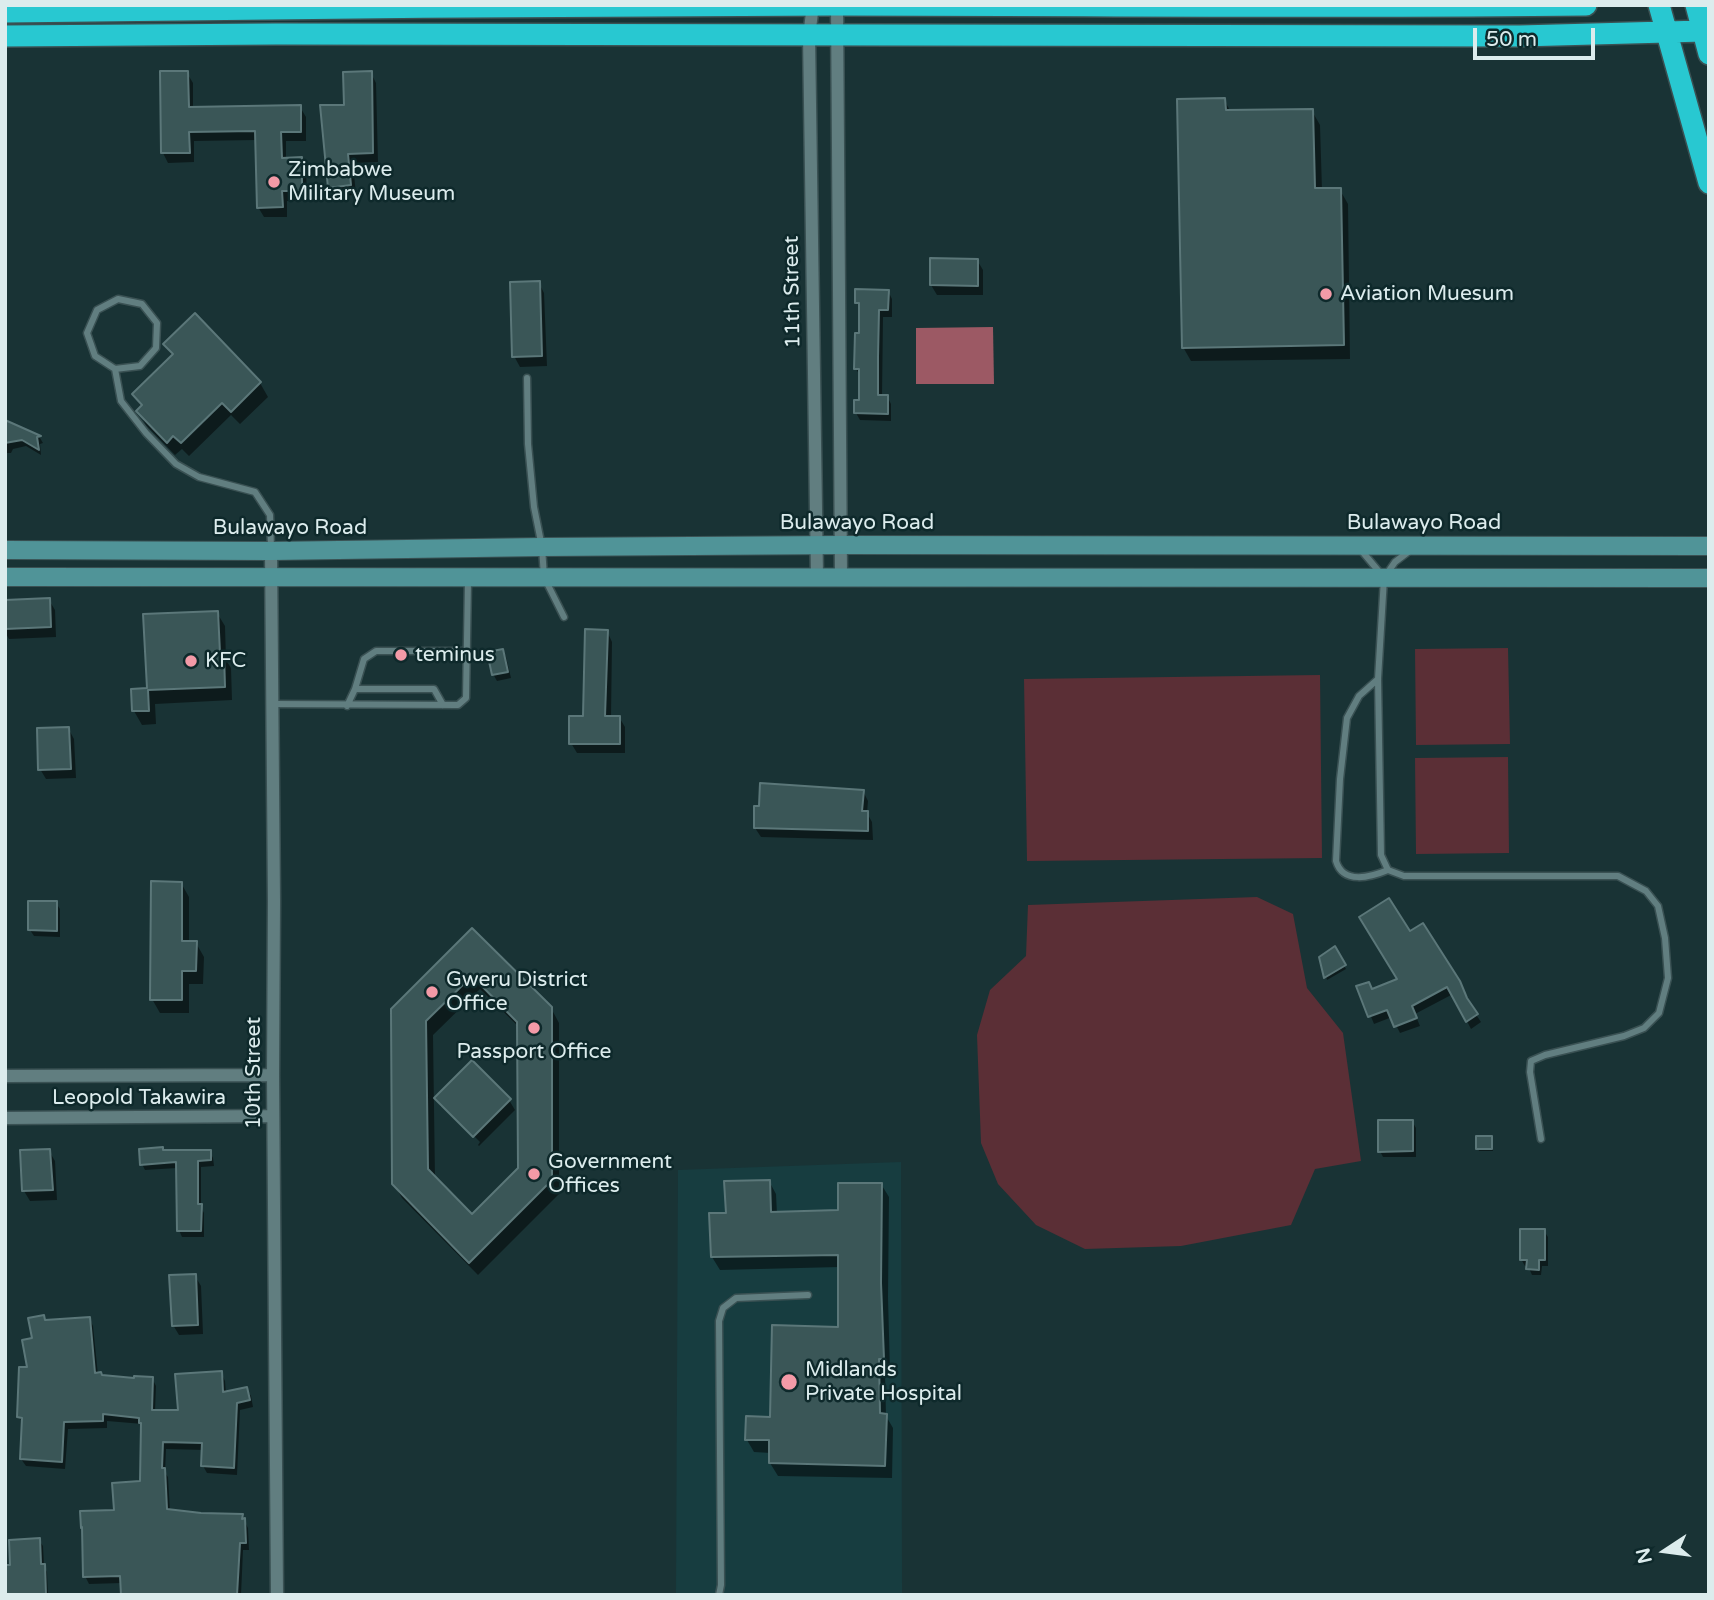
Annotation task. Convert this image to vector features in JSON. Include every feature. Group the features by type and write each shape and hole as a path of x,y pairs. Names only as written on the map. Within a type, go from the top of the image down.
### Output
{"highway":[{"path":"5,36 837,36 1519,18 1586,5"},
{"path":"1659,5 1709,183"},
{"path":"1696,5 1709,54"},
{"path":"5,12 277,7 1461,6 1519,18 1667,33 1703,31"}],"street":[{"name":"11th Street","path":"813,5 809,36 817,578"},
{"path":"837,5 841,578"},
{"path":"276,34 277,7"},
{"name":"Bulawayo Road","path":"5,550 271,551 840,545 1709,546"},
{"path":"1669,546 1672,577"},
{"name":"10th Street","path":"271,551 276,1595"},
{"path":"5,577 1709,578"},
{"name":"Leopold Takawira","path":"5,1076 273,1075"},
{"name":"Leopold Takawira","path":"5,1118 273,1116"}],"lane":[{"path":"115,369 139,366 156,348 157,323 142,304 118,299 96,310 87,333 95,356 115,369 121,401 146,433 176,464 199,477 255,492 270,515 271,551"},
{"path":"527,378 534,508 542,547 544,577 564,617"},
{"path":"1358,546 1384,578"},
{"path":"1388,870 1381,855 1377,679 1384,578 1395,562 1416,546"},
{"path":"273,704 458,705 466,698 468,579"},
{"path":"347,706 364,659 376,651 467,651"},
{"path":"1377,679 1359,696 1347,718 1340,779 1336,861 1338,869 1354,877 1372,876 1388,870 1404,876 1618,876 1646,891 1658,906 1665,938 1668,978 1659,1013 1644,1028 1531,1061 1530,1072 1541,1139"},
{"path":"355,689 434,689 443,705"},
{"path":"719,1595 719,1321 723,1308 736,1298 808,1295"}],"shaded area":[{"path":"993,327 994,384 916,384 916,328"},
{"path":"1508,648 1510,744 1416,745 1415,649"},
{"path":"1320,675 1322,858 1027,861 1024,679"},
{"path":"1508,757 1509,853 1416,854 1415,758"},
{"path":"1257,897 1293,914 1307,988 1343,1033 1361,1161 1315,1169 1291,1225 1181,1246 1085,1249 1036,1225 998,1184 981,1143 977,1035 990,990 1026,956 1028,905"},
{"name":"Midlands Private Hospital","path":"901,1162 902,1595 676,1595 678,1170"}],"building":[{"path":"160,71 188,71 189,107 301,105 301,132 281,132 282,158 302,157 302,191 282,191 283,207 257,208 255,131 189,132 190,153 161,153"},
{"path":"372,71 373,153 348,154 351,185 328,188 320,105 344,105 343,72"},
{"path":"1225,98 1226,110 1313,109 1315,188 1341,188 1344,345 1182,348 1177,99"},
{"path":"930,258 978,259 978,286 930,285"},
{"path":"540,281 542,356 512,357 510,282"},
{"path":"855,289 889,290 888,310 879,310 878,357 878,395 888,395 888,414 854,413 854,400 859,400 859,369 854,369 855,333 859,333 859,303 855,303"},
{"path":"195,313 261,382 231,412 222,403 181,443 173,436 167,443 136,411 142,405 132,394 173,354 163,344"},
{"path":"5,420 41,436 37,437 39,450 22,440 5,443"},
{"path":"50,598 51,627 5,629 5,600"},
{"path":"218,611 220,653 224,653 225,687 148,690 149,711 132,711 131,689 147,688 143,614"},
{"path":"585,629 608,630 605,716 620,716 620,744 569,744 569,716 583,716"},
{"path":"503,649 508,672 492,675 487,652"},
{"path":"69,727 71,769 38,770 37,728"},
{"path":"760,783 864,790 862,811 868,811 868,831 754,828 754,806 759,806"},
{"path":"151,881 182,882 182,941 197,941 196,971 182,971 182,1000 150,1000"},
{"path":"1389,898 1410,931 1423,923 1478,1014 1466,1022 1447,987 1412,1006 1417,1018 1394,1027 1387,1010 1368,1017 1356,986 1369,982 1372,989 1397,979 1359,917"},
{"path":"28,901 57,901 57,931 28,930"},
{"path":"472,928 552,1007 552,1180 469,1263 392,1184 391,1009","holes":["472,976 517,1022 518,1168 472,1214 428,1169 426,1021"]},
{"path":"1335,946 1346,965 1324,978 1319,957"},
{"path":"472,1060 511,1099 473,1137 434,1098"},
{"path":"1378,1120 1413,1120 1413,1151 1378,1152"},
{"path":"1476,1136 1492,1136 1492,1149 1476,1149"},
{"path":"163,1147 163,1150 211,1150 211,1160 198,1161 198,1204 202,1204 201,1231 177,1231 176,1162 140,1165 139,1149"},
{"path":"50,1149 53,1190 22,1191 20,1150"},
{"path":"770,1180 771,1212 838,1210 838,1183 882,1183 881,1283 884,1359 879,1359 880,1413 887,1414 885,1466 769,1463 769,1440 745,1440 746,1416 770,1417 772,1325 838,1327 838,1255 711,1257 709,1213 726,1213 724,1181"},
{"path":"1520,1229 1545,1229 1545,1260 1539,1260 1539,1270 1526,1269 1527,1260 1520,1260"},
{"path":"196,1274 198,1325 172,1326 169,1275"},
{"path":"44,1315 45,1320 90,1317 95,1373 134,1378 153,1377 152,1410 178,1410 175,1374 222,1371 223,1392 247,1387 250,1400 237,1403 234,1468 201,1466 202,1443 163,1442 162,1468 165,1468 167,1509 243,1514 242,1519 245,1518 246,1543 240,1543 237,1595 121,1595 120,1576 83,1577 80,1511 114,1510 112,1483 140,1481 141,1423 139,1418 103,1414 103,1421 64,1422 62,1462 20,1459 22,1418 17,1417 19,1367 27,1367 22,1340 32,1338 28,1318"},
{"path":"40,1538 41,1564 45,1564 46,1595 5,1595 5,1565 10,1565 9,1540"}],"place":[{"name":"Zimbabwe Military Museum","path":"274,182"},
{"name":"Aviation Muesum","path":"1326,294"},
{"name":"teminus","path":"401,655"},
{"name":"KFC","path":"191,661"},
{"name":"Gweru District Office","path":"432,992"},
{"name":"Passport Office","path":"534,1028"},
{"name":"Government Offices","path":"534,1174"},
{"name":"Midlands Private Hospital","path":"789,1382"}]}
